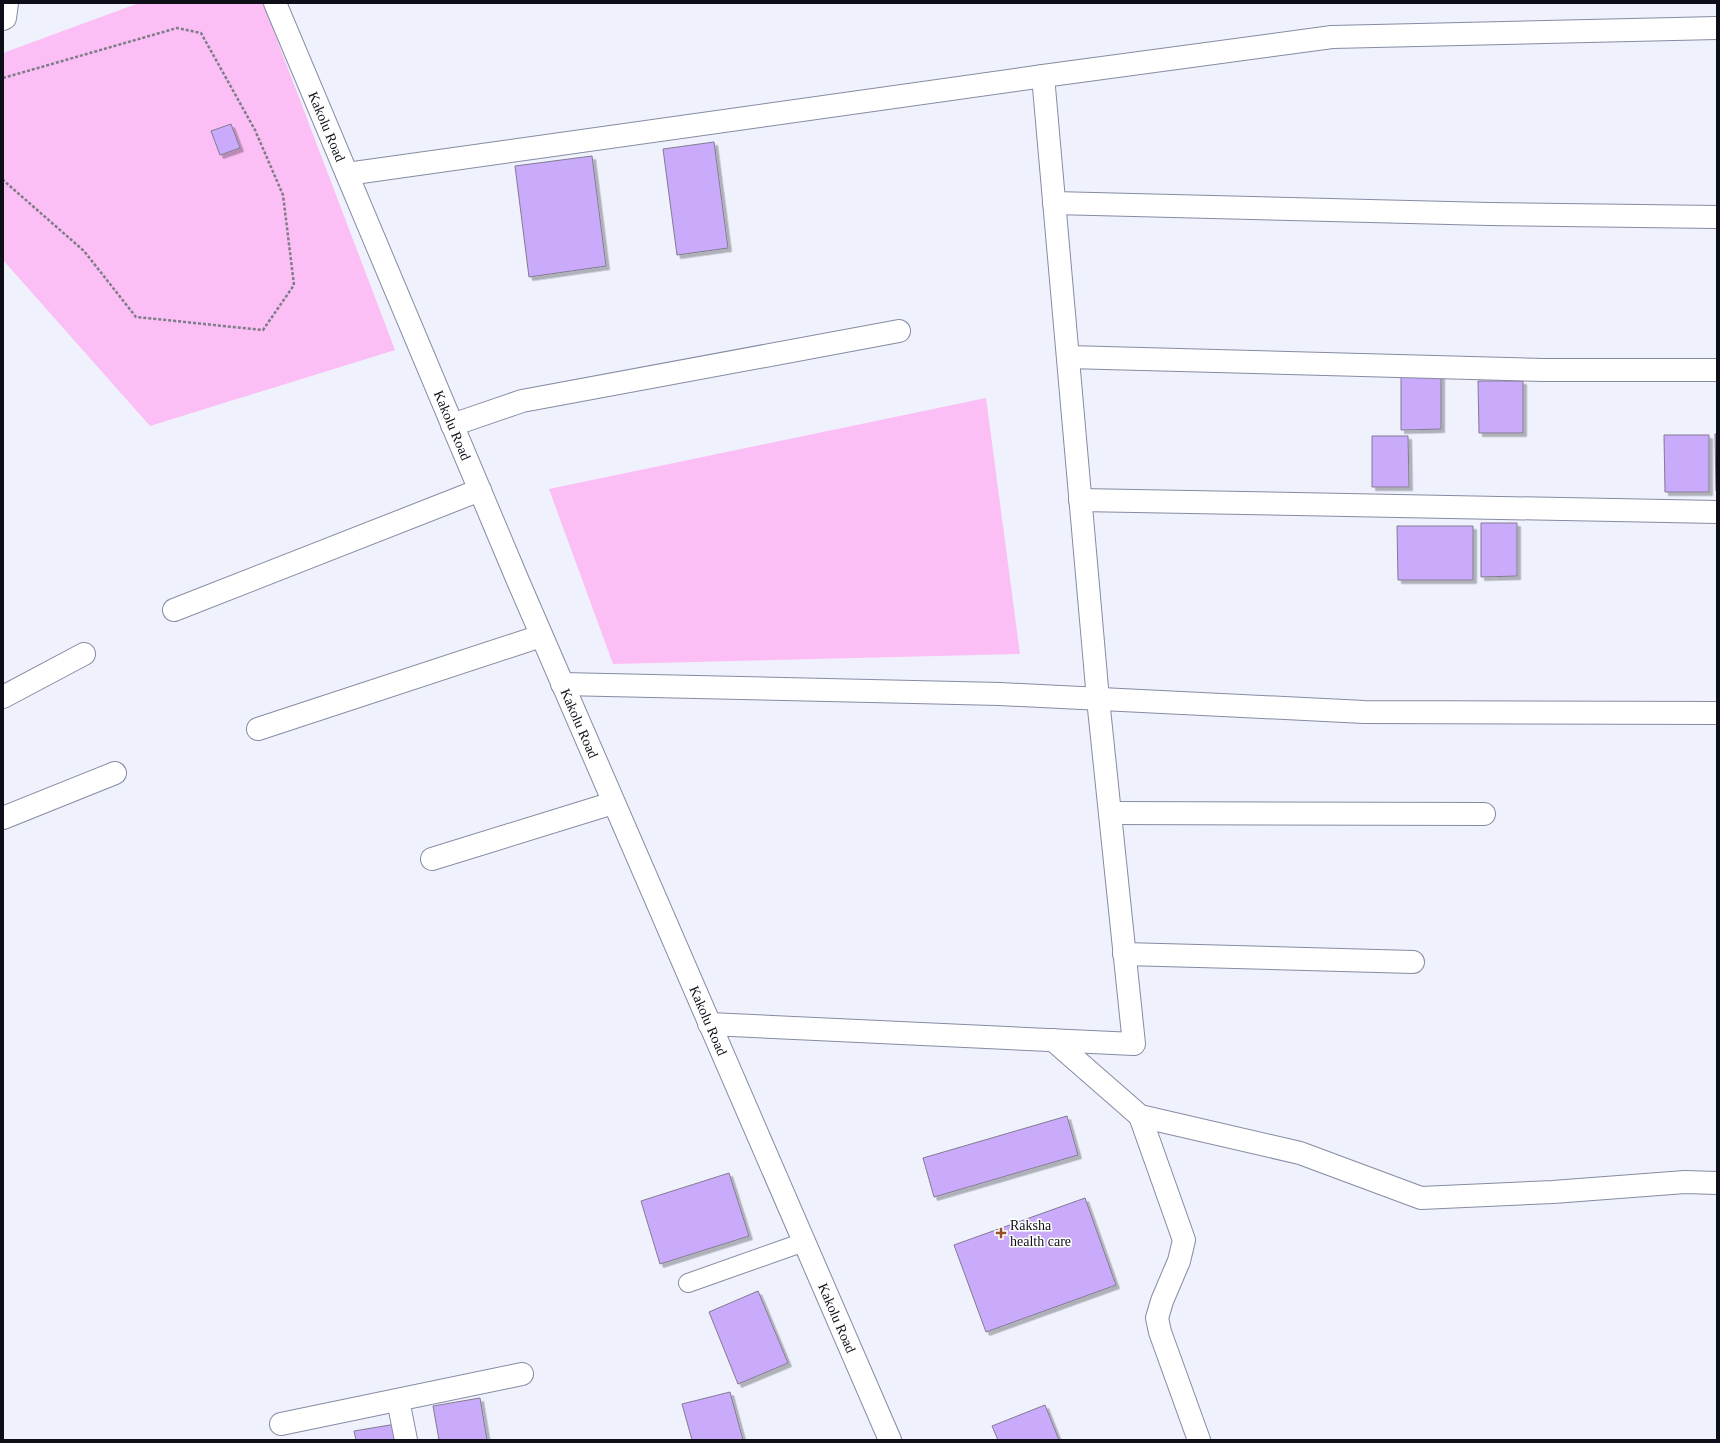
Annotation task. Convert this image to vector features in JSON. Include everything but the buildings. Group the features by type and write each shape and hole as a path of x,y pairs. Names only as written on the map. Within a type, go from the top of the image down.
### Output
{"street":[{"path":"3,19 5,18 7,3"},
{"name":"Kakolu Road","path":"275,3 541,636 890,1440"},
{"path":"347,174 1332,37 1717,28"},
{"path":"709,1024 1134,1044 1098,699 1043,76"},
{"path":"1054,203 1489,214 1717,217"},
{"path":"452,425 522,401 899,331"},
{"path":"1068,357 1544,370 1717,370"},
{"path":"174,610 480,490"},
{"path":"1080,500 1717,512"},
{"path":"258,729 541,636"},
{"path":"3,697 84,654"},
{"path":"562,684 1000,694 1364,712 1717,713"},
{"path":"3,818 115,774"},
{"path":"432,859 613,803"},
{"path":"1110,813 1484,814"},
{"path":"1124,954 1413,962"},
{"path":"1053,1040 1140,1116 1300,1153 1421,1198 1553,1192 1685,1182 1717,1183"},
{"path":"1140,1116 1184,1240 1179,1261 1162,1300 1157,1318 1160,1332 1199,1440"},
{"path":"281,1424 522,1374"},
{"path":"398,1400 406,1440"}],"lane":[{"path":"688,1283 804,1242"}],"path":[{"path":"3,78 177,28 201,33 255,130 283,195 294,285 263,330 136,317 84,252 3,180"}],"shaded area":[{"path":"139,3 263,3 395,350 150,426 3,260 3,53"},
{"path":"986,398 1020,654 613,664 549,489"}],"place":[{"name":"Raksha health care","path":"1001,1233"}]}
